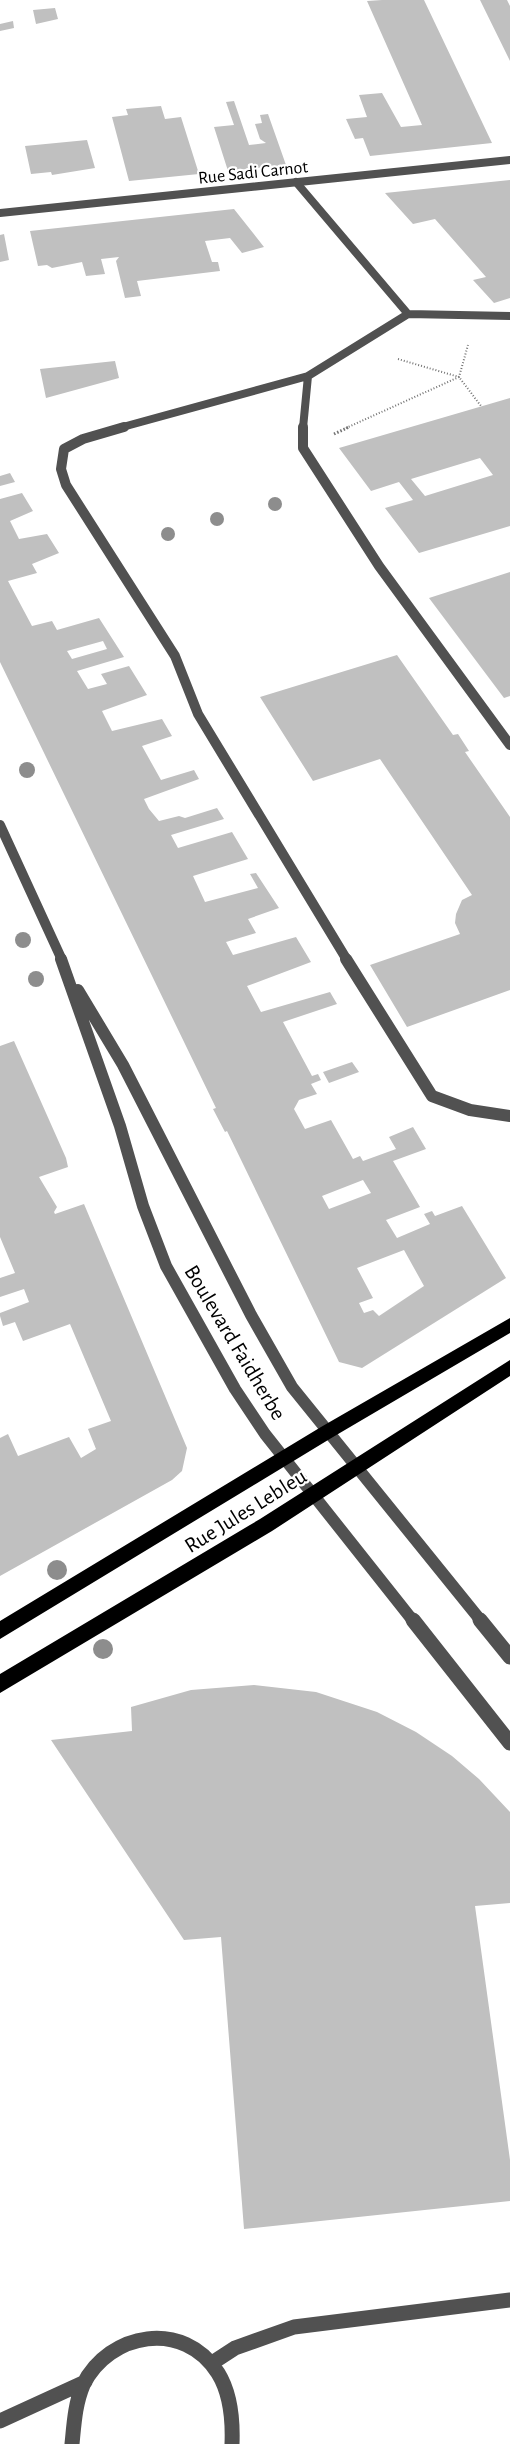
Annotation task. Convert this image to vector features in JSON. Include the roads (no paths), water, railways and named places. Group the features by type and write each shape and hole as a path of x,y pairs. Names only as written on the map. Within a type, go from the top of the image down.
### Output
{"main road":[{"name":"Rue Jules Lebleu","path":"0,1631 285,1457 510,1324"},
{"name":"Rue Jules Lebleu","path":"0,1684 356,1468 510,1368"}],"street":[{"name":"Rue Sadi Carnot","path":"0,213 510,160"},
{"path":"296,182 408,314"},
{"path":"510,316 408,314 308,376 240,393 83,439 64,449 61,469 66,484 174,656 198,714 286,864 432,1096 452,1107 491,1115 510,1116"},
{"path":"308,376 303,414 303,448 379,566 510,745"},
{"name":"Boulevard Faidherbe","path":"0,825 65,968 120,1126 143,1206 166,1266 234,1389 510,1743"},
{"name":"Boulevard Faidherbe","path":"65,968 123,1065 278,1364 327,1432 510,1657"},
{"path":"212,2363 235,2348 294,2327 510,2300"},
{"path":"72,2444 74,2411 85,2382 101,2359 122,2343 146,2336 170,2337 193,2346 212,2363 227,2391 234,2422 232,2444"},
{"path":"0,2421 85,2382"}]}
